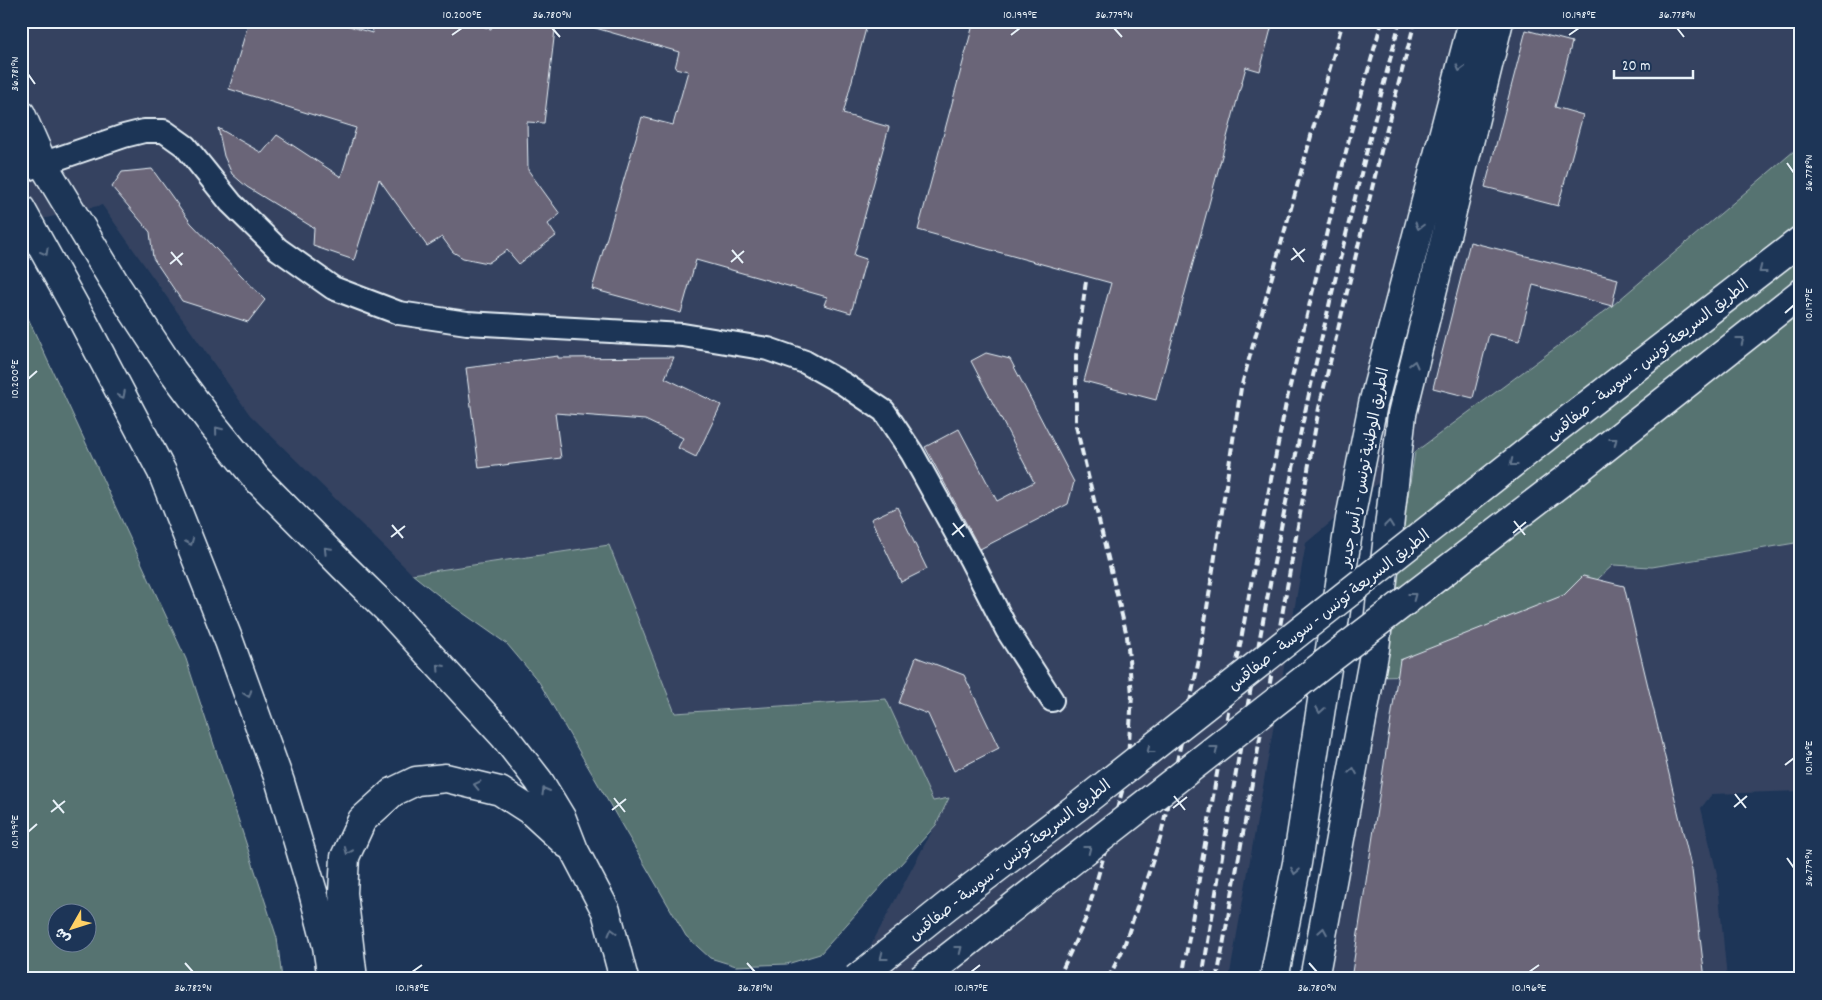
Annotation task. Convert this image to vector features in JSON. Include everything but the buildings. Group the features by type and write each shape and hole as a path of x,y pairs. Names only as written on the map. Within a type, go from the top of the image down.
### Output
{"main road":[{"name":"الطريق الوطنية تونس - رأس جدير","path":"1274,979 1297,863 1350,519 1373,404 1473,21"},
{"name":"الطريق الوطنية تونس - رأس جدير","path":"1314,979 1375,650 1402,414 1499,21"},
{"path":"21,114 32,168 116,285 172,370 213,425 256,478 391,613 504,736 540,782 562,819 574,850 606,911 624,979"},
{"path":"21,209 84,323 162,472 229,641 280,782 312,892 326,946 332,979"},
{"name":"الطريق السريعة تونس - سوسة - صفاقس","path":"856,979 946,906 1081,804 1551,432 1801,240"},
{"path":"921,979 1329,660 1576,471 1801,293"},
{"path":"353,979 343,892 345,858 362,820 393,792 416,781 446,778 500,791 531,811 574,850"}],"street":[{"path":"32,168 124,136 144,131 164,131 185,146 231,203 278,249 332,288 399,313 467,323 683,335 768,349 805,362 844,384 884,411 912,453 1007,630 1052,700"}],"shaded area":[{"path":"21,21 1801,21 1801,145 1612,306 1415,452 1306,543 1229,979 853,979 949,799 933,802 886,699 675,713 609,545 412,574 250,415 102,205 21,224"},
{"path":"1801,542 1801,791 1712,794 1701,808 1717,874 1727,979 1325,979 1379,676 1464,674 1587,589 1613,565 1652,567"}],"green space":[{"path":"1801,145 1801,542 1652,567 1613,565 1587,589 1464,674 1379,676 1415,452 1612,306"},
{"path":"21,303 186,659 277,938 282,979 21,979"},
{"path":"609,545 675,713 886,699 933,801 949,798 936,825 820,954 787,964 736,966 710,958 686,936 539,682 507,644 443,599 412,574"}],"railway":[{"path":"1108,979 1123,949 1160,839 1199,660 1241,388 1343,21"},
{"path":"1182,979 1256,556 1286,403 1350,135 1382,21"},
{"path":"1202,979 1250,690 1277,546 1340,259 1400,21"},
{"path":"1217,979 1319,408 1382,147 1415,21"},
{"path":"1058,979 1086,918 1127,774 1132,695 1127,636 1076,426 1076,356 1086,281"}]}
